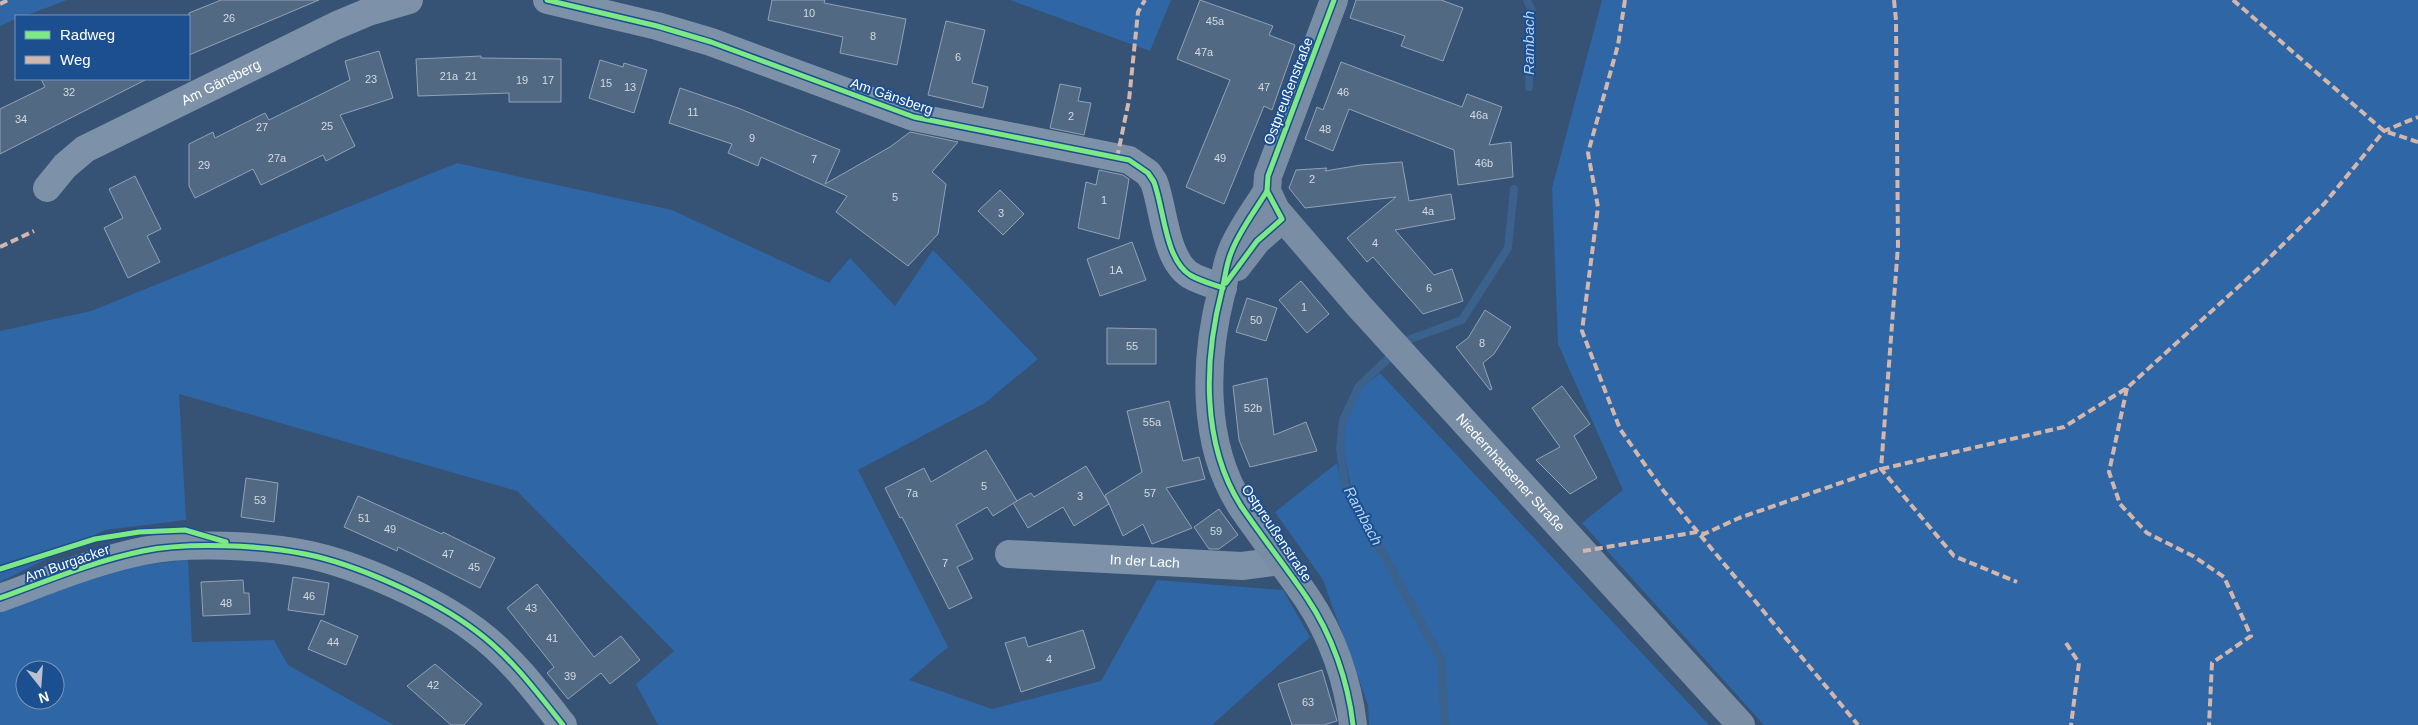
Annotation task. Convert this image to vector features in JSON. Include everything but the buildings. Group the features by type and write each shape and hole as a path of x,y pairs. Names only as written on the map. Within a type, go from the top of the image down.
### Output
{"main road":[{"name":"Ostpreußenstraße","path":"1334,0 1268,176 1267,191 1236,241 1230,255 1215,314 1208,363 1210,411 1215,437 1229,481 1240,504 1308,599 1332,646 1346,686 1353,725"},
{"path":"1267,191 1282,219"},
{"name":"Ostpreußenstraße","path":"1223,288 1257,242 1282,219"},
{"name":"Niedernhausener Straße","path":"1282,219 1741,725"}],"street":[{"name":"Am Gänsberg","path":"47,188 65,166 85,149 335,26 368,12 409,0"},
{"name":"Am Gänsberg","path":"547,0 657,26 711,42 914,117 1128,160 1148,172 1154,182 1172,252 1178,264 1189,275 1223,288"},
{"name":"Am Burgacker","path":"0,598 103,560 145,550 189,546 245,548 305,554 353,568 405,591 445,610 476,630 506,657 563,725"},
{"name":"In der Lach","path":"1009,554 1242,566 1281,561"}],"shaded area":[{"path":"0,0 67,0 28,15 15,15 15,19 0,26"},
{"path":"1010,0 1171,0 1150,51"},
{"path":"1602,0 2418,0 2418,725 1764,725 1582,523 1623,490 1558,344 1552,188"},
{"path":"457,163 672,210 829,283 850,258 895,306 933,250 1038,359 985,403 858,470 948,647 909,680 992,709 1101,681 1157,580 1283,590 1310,637 1212,725 658,725 636,684 674,651 517,491 179,394 186,520 105,530 0,582 0,331 91,311"},
{"path":"1380,373 1709,725 1448,725 1443,657 1366,521 1350,483 1343,447 1345,421 1362,388"},
{"path":"1337,463 1342,485 1439,659 1444,725 1369,725 1368,705 1323,580 1275,512"},
{"path":"188,560 192,642 274,640 288,665 394,725 0,725 0,610 121,567"}],"waterway":[{"name":"Rambach","path":"1527,0 1532,11 1529,87"},
{"name":"Rambach","path":"1445,725 1441,659 1345,484 1340,449 1343,420 1359,386 1408,340 1462,320 1508,248 1514,189"}],"marked path":[{"path":"0,4 8,0"},
{"path":"1117,158 1129,100 1138,12 1145,0"},
{"path":"1625,0 1618,45 1588,153 1598,207 1582,331 1620,429 1662,489 1858,725"},
{"path":"1894,0 1896,20 1898,246 1881,469 1954,556 2017,582"},
{"path":"2233,0 2384,131 2418,142"},
{"path":"1583,551 1697,532 1704,534 1739,518 1881,469 2064,427 2127,388 2258,269 2324,204 2384,131 2418,117"},
{"path":"0,247 34,231"},
{"path":"2127,388 2109,472 2120,504 2147,533 2193,556 2224,577 2251,636 2212,663 2209,725"},
{"path":"2066,643 2079,663 2071,725"}],"cycle path":[{"path":"547,0 657,26 711,42 914,117 1129,160 1148,173 1154,182 1170,246 1182,268 1190,275 1202,281 1223,288"},
{"path":"1226,283 1257,241 1282,219 1267,191 1268,176 1334,0"},
{"path":"1267,191 1238,237 1227,267 1212,344 1210,400 1213,428 1219,455 1228,481 1241,506 1307,598 1324,627 1343,675 1353,725"},
{"path":"0,569 95,539 139,532 185,530 226,542"},
{"path":"0,598 107,560 161,548 224,546 267,548 305,554 347,566 394,584 459,619 476,631 512,663 563,725"}]}
